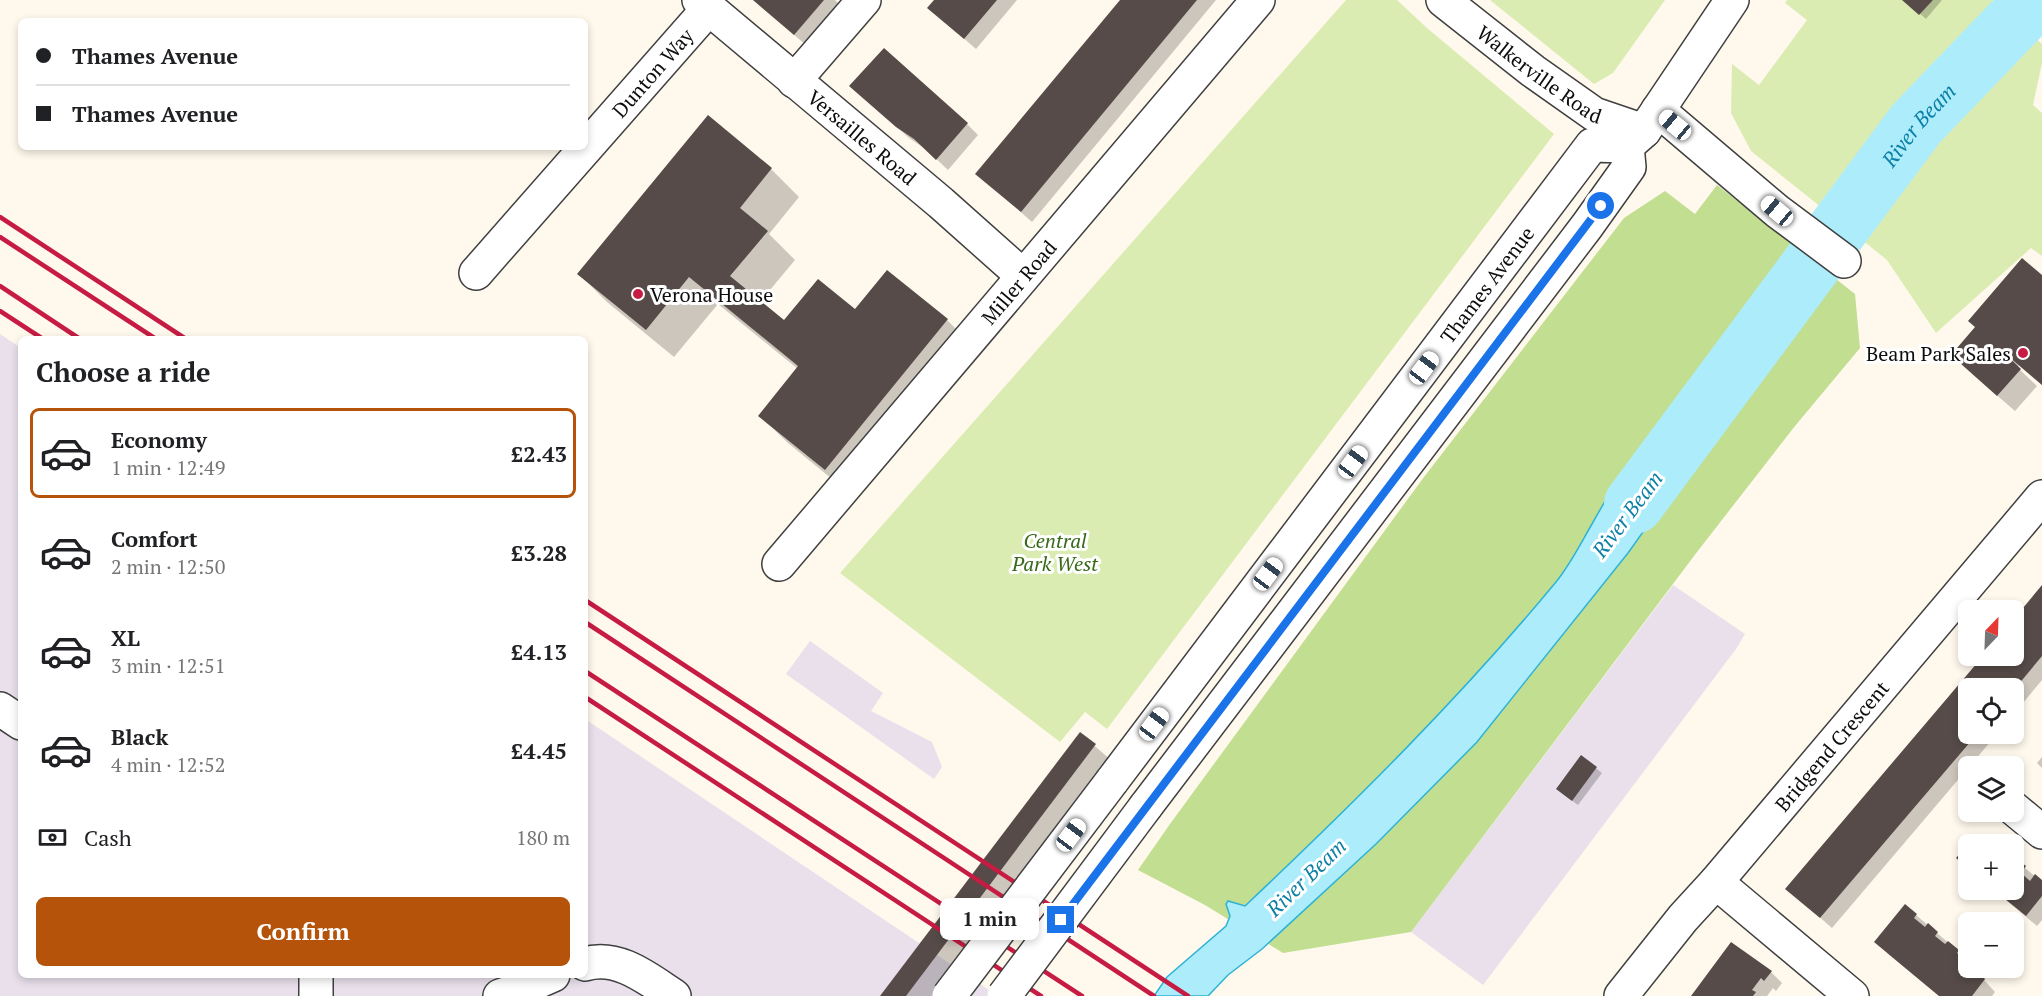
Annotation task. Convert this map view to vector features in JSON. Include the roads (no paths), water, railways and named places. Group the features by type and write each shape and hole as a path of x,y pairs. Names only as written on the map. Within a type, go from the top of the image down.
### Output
{"street":[{"path":"794,81 864,0"},
{"name":"Miller Road","path":"778,564 1258,0"},
{"name":"Walkerville Road","path":"1443,0 1594,114 1643,129"},
{"path":"1004,996 1587,226 1629,167 1643,129 1732,0"},
{"name":"Versailles Road","path":"704,4 941,203 1023,276"},
{"name":"Dunton Way","path":"588,141 704,4"},
{"path":"1643,129 1777,211 1844,261"},
{"name":"Thames Avenue","path":"949,996 1592,145 1643,129"},
{"name":"Dunton Way","path":"476,273 580,150"},
{"name":"Bridgend Crescent","path":"1621,996 1683,918 2042,497"},
{"path":"0,709 18,721"},
{"path":"2024,817 2042,832"},
{"path":"1716,882 1852,996"},
{"path":"588,964 614,963 637,972 674,996"},
{"path":"316,978 316,996"},
{"path":"500,996 546,978"}],"water":[{"path":"1665,427 1703,448 1628,553 1477,742 1376,844 1262,949 1228,975 1208,996 1154,996 1167,977 1226,926 1230,916 1226,904 1228,901 1245,906 1366,789 1520,625 1561,575 1624,472"}],"waterway":[{"name":"River Beam","path":"1634,504 1916,124 2035,0"}],"railway":[{"path":"0,217 181,336"},
{"path":"0,237 151,336"},
{"path":"0,286 75,336"},
{"path":"0,311 38,336"},
{"path":"588,602 1188,996"},
{"path":"588,624 1154,996"},
{"path":"588,673 1082,996"},
{"path":"588,699 1041,996"}],"place":[{"name":"Verona House","path":"638,294"},
{"name":"Beam Park Sales","path":"2023,353"}],"park label":[{"name":"Central Park West","path":"1055,552"}]}
